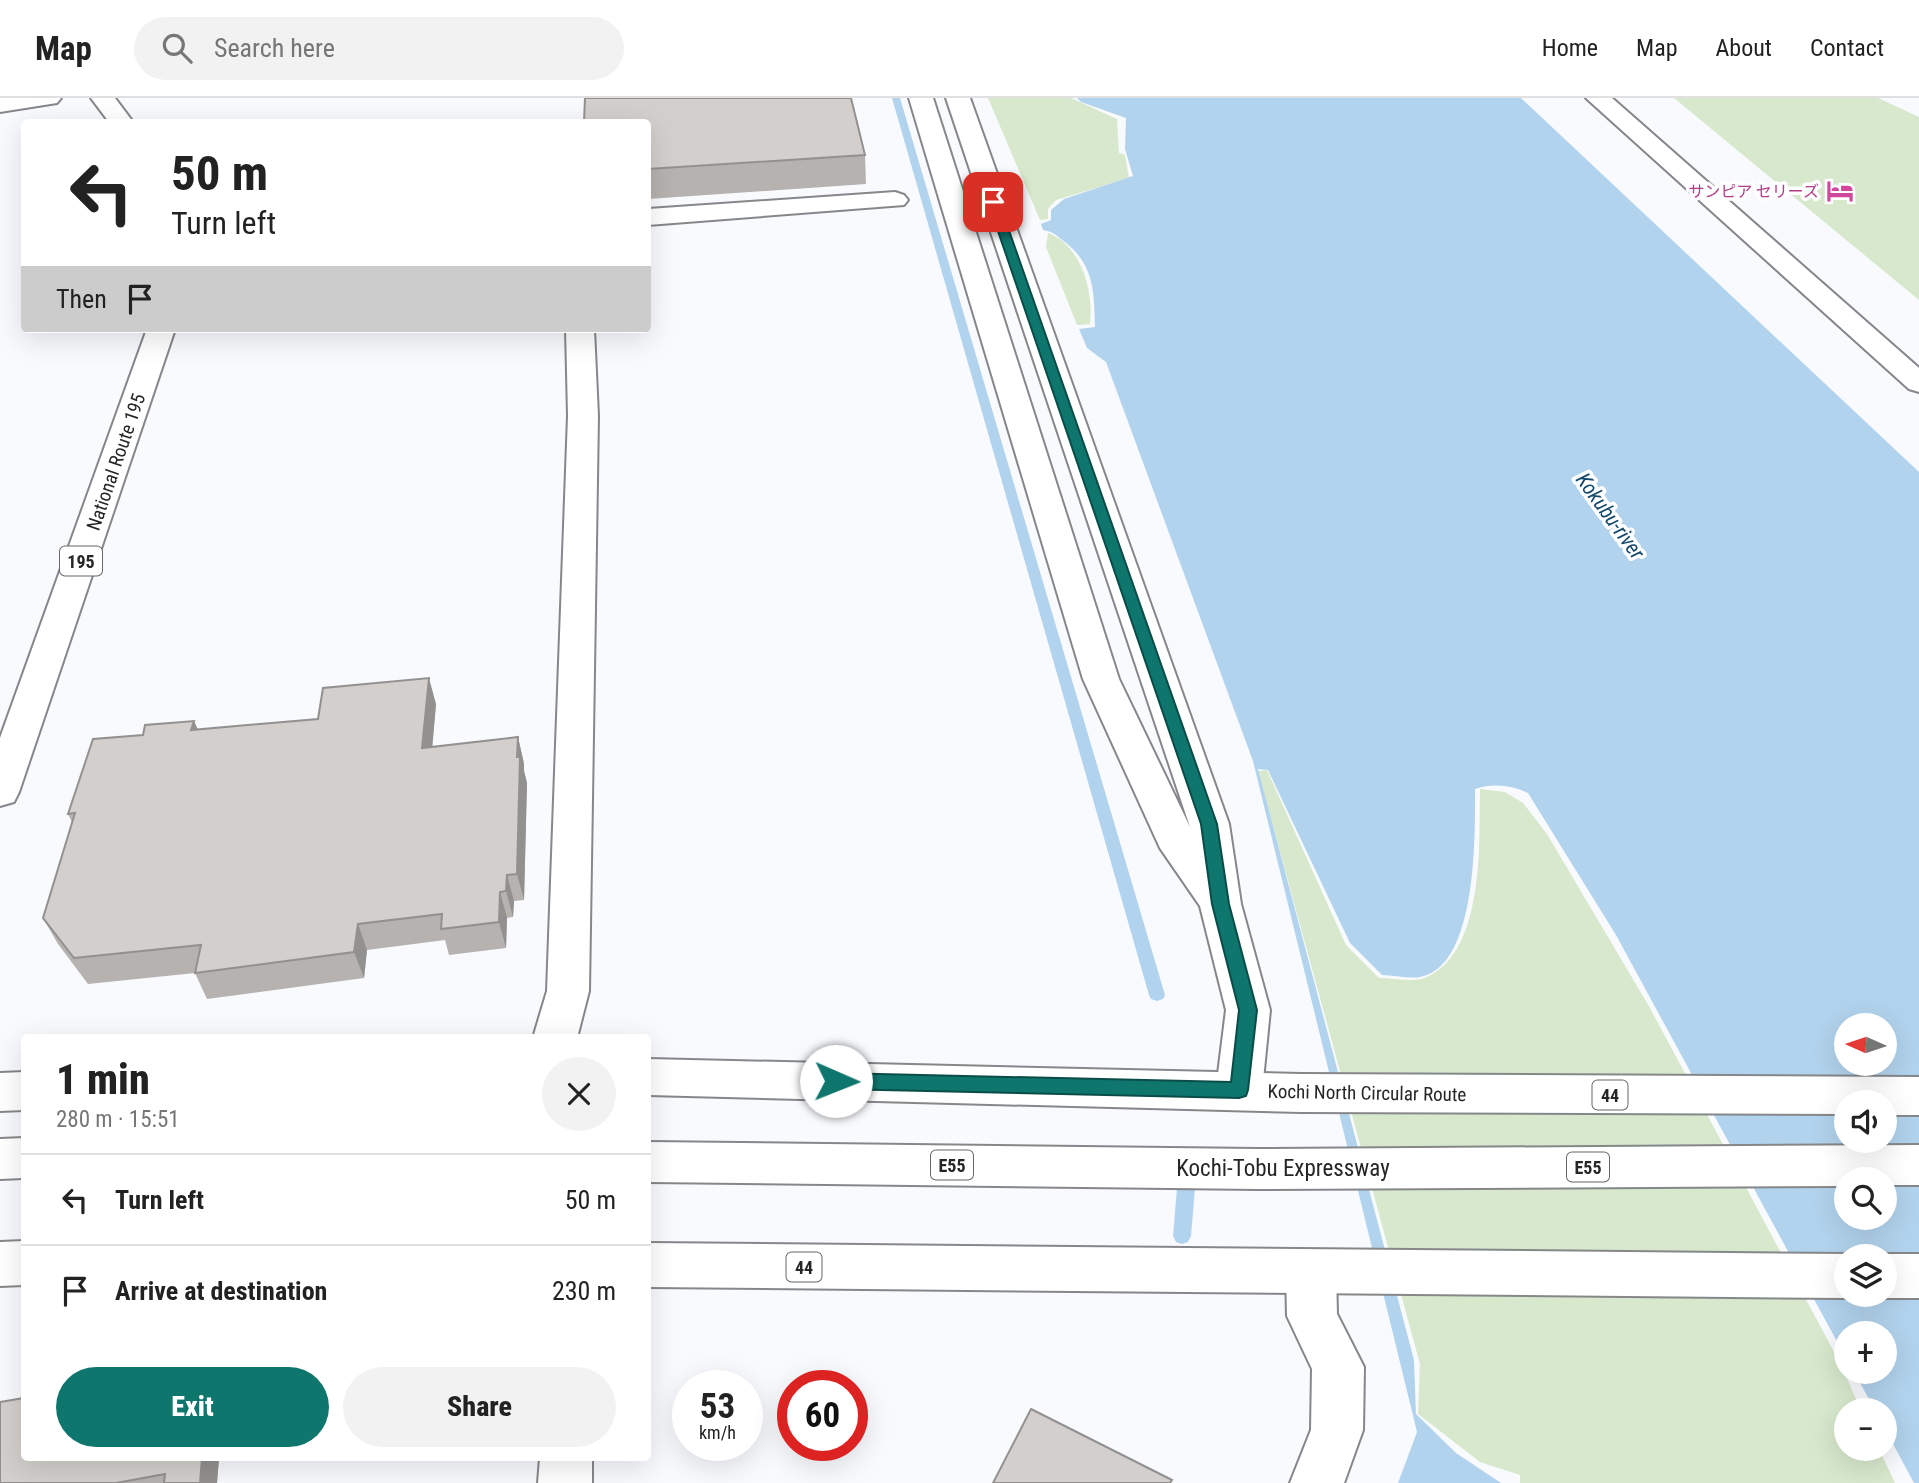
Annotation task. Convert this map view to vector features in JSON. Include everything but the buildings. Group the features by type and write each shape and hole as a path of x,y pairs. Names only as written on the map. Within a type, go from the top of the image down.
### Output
{"main road":[{"path":"0,105 49,98"},
{"path":"103,98 119,119"},
{"path":"921,98 1101,680 1180,848 1220,904"},
{"path":"958,98 1209,824 1220,904 1248,1010 1239,1090"},
{"path":"1598,98 1919,383"},
{"path":"651,217 895,200"},
{"name":"National Route 195","path":"0,792 160,333"},
{"path":"556,1034 568,991 583,416 580,333"},
{"name":"Kochi North Circular Route","path":"651,1077 1301,1093 1919,1096"},
{"path":"0,1092 21,1091"},
{"path":"0,1159 21,1158"},
{"name":"Kochi-Tobu Expressway","path":"651,1162 1257,1169 1919,1166"},
{"path":"1257,1169 1490,1170 1834,1184"},
{"path":"1897,1186 1919,1187"},
{"path":"0,1264 21,1263"},
{"name":"44","path":"651,1265 1834,1276"},
{"path":"1311,1273 1312,1316 1338,1367 1337,1430 1317,1483"},
{"path":"1897,1276 1919,1276"},
{"path":"565,1483 566,1461"}],"green space":[{"path":"988,98 1071,98 1117,119 1119,153 1125,155 1129,178 1056,200 1048,209 1048,219 1040,220"},
{"path":"1674,98 1878,98 1919,117 1919,300"},
{"path":"1048,233 1069,248 1083,271 1090,298 1090,324 1077,325 1046,247"},
{"path":"1267,770 1346,945 1379,978 1422,979 1446,963 1460,944 1475,893 1480,789 1505,792 1523,803 1547,834 1650,1008 1834,1352 1834,1384 1849,1384 1856,1398 1834,1398 1834,1461 1885,1461 1895,1483 1520,1483 1520,1475 1480,1462 1418,1414 1420,1364 1258,771"}],"water":[{"name":"Kokubu-river","path":"1077,98 1521,98 1919,472 1919,1483 1914,1483 1897,1451 1897,1398 1868,1398 1861,1384 1897,1384 1897,1321 1834,1321 1834,1336 1616,935 1528,793 1502,786 1475,789 1475,835 1469,895 1463,924 1453,949 1439,968 1420,977 1382,975 1350,943 1268,770 1258,769 1414,1360 1416,1414 1456,1453 1501,1483 1398,1483 1417,1432 1253,761 1106,362 1087,348 1079,329 1095,327 1090,278 1081,258 1073,249 1054,234 1043,230 1041,224 1051,220 1051,210 1064,199 1133,176 1125,149 1126,118 1081,102"}],"waterway":[{"path":"896,98 1157,995"},
{"path":"1182,1236 1186,1188"}],"place":[{"name":"サンピア セリーズ","path":"1840,191"}],"route":[{"path":"836,1081 1239,1090 1248,1010 1220,904 1209,824 993,202"}]}
